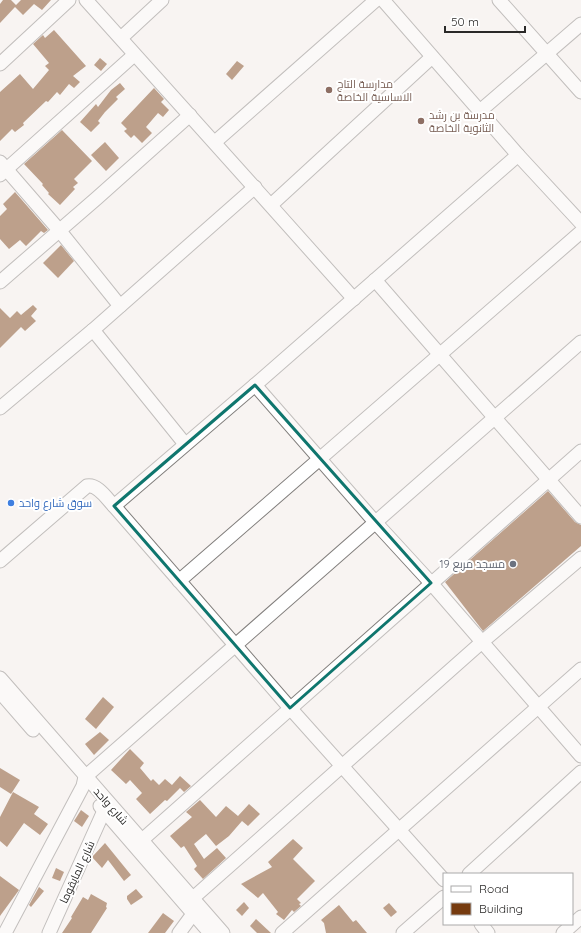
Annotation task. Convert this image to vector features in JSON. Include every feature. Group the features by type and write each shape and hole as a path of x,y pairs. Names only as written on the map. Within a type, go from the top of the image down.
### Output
{"street":[{"path":"0,64 69,0"},
{"path":"86,0 134,55 215,142 354,299"},
{"path":"120,38 162,0"},
{"path":"215,142 376,0"},
{"path":"383,0 518,155 581,223"},
{"path":"499,0 581,92"},
{"path":"480,111 581,24"},
{"path":"120,306 59,230 2,169 134,55"},
{"path":"271,205 432,57"},
{"path":"0,282 98,198 190,115"},
{"path":"114,506 518,155"},
{"path":"0,408 93,330 255,187"},
{"path":"179,581 581,232"},
{"path":"375,280 581,517"},
{"path":"93,330 185,444"},
{"path":"5,933 84,782 236,645 581,342"},
{"path":"255,385 375,522 431,583 581,756"},
{"path":"142,840 581,451"},
{"path":"0,561 87,486 90,485 96,487 290,708 443,879"},
{"path":"193,898 343,767 482,642 581,558"},
{"path":"282,933 581,669"},
{"name":"شارع واحد","path":"0,678 84,782"},
{"name":"شارع واحد","path":"1,695 106,807 210,933"},
{"path":"470,873 581,772"},
{"name":"شارع واحد","path":"106,807 142,840 223,933"},
{"name":"شارع المايقوما","path":"48,933 106,807"},
{"path":"403,933 443,898"},
{"path":"179,933 193,914"},
{"path":"573,924 581,917"},
{"path":"482,925 488,933"},
{"path":"563,933 572,925"}],"highlighted area":[{"path":"255,385 431,583 290,708 114,506"}],"building":[{"path":"3,0 11,0 16,5 21,0 51,0 42,10 34,4 23,15 15,7 0,23 0,4"},
{"path":"54,30 86,66 73,76 80,82 74,88 69,84 60,95 57,92 48,102 46,101 23,123 24,125 15,132 12,129 0,141 0,92 20,74 33,89 49,70 45,66 49,63 33,44 43,35 45,38"},
{"path":"100,58 107,64 101,71 94,65"},
{"path":"237,61 244,66 232,80 226,74"},
{"path":"120,83 125,89 116,97 118,99 105,112 98,121 100,123 91,132 80,122 96,104 98,107 111,90"},
{"path":"154,88 164,99 161,102 169,110 163,117 158,113 146,127 152,133 142,143 134,135 131,138 124,131 127,129 121,123"},
{"path":"62,130 92,161 74,179 78,183 73,187 75,189 60,205 48,194 49,193 42,185 43,184 24,164"},
{"path":"105,142 119,158 106,171 91,155"},
{"path":"15,192 48,230 44,233 41,231 26,246 20,240 9,249 0,239 0,216 7,209 3,204"},
{"path":"61,245 74,261 58,278 43,263"},
{"path":"33,305 37,309 31,316 36,321 25,331 21,327 0,348 0,308 10,318 17,311 21,315"},
{"name":"مسجد مربع 19","path":"548,491 575,522 581,525 581,546 483,631 445,582"},
{"path":"103,697 114,707 96,729 85,719"},
{"path":"100,732 109,740 94,755 85,744"},
{"path":"130,749 144,763 140,768 151,781 153,779 159,785 165,779 172,785 180,776 191,786 184,792 180,788 167,801 165,800 150,814 136,799 142,793 130,780 126,784 111,770"},
{"path":"0,768 20,780 11,794 0,787"},
{"path":"13,792 39,807 34,814 48,824 40,835 24,823 7,847 0,841 0,817"},
{"path":"200,800 216,817 226,806 238,816 249,804 260,814 248,826 242,821 229,836 216,846 206,834 194,844 204,859 217,848 226,858 203,879 194,869 197,866 184,846 181,848 170,836 192,817 186,812"},
{"path":"81,810 89,816 82,827 74,821"},
{"path":"293,839 303,848 293,859 315,881 297,899 301,903 299,904 301,906 294,912 292,910 284,920 276,914 278,912 263,893 258,898 241,884 272,867 268,862"},
{"path":"105,843 131,875 124,881 108,860 102,868 92,857"},
{"path":"56,868 64,872 60,881 52,878"},
{"path":"0,876 19,890 0,916"},
{"path":"39,887 44,891 31,907 29,905"},
{"path":"136,889 143,897 131,905 127,899 127,896"},
{"path":"91,894 107,903 107,908 91,933 62,933 83,897 88,900"},
{"path":"244,902 249,908 242,916 236,910"},
{"path":"389,903 397,912 391,917 383,908"},
{"path":"339,905 353,922 356,920 367,933 326,933 324,923 321,920"},
{"path":"163,913 174,921 165,933 148,933"},
{"path":"256,919 271,933 257,933 250,926"}],"place":[{"name":"مدارسة التاج الاساسية الخاصة","path":"329,90"},
{"name":"مدرسة بن رشد الثانوية الخاصة","path":"421,121"},
{"name":"سوق شارع واحد","path":"11,503"},
{"name":"مسجد مربع 19","path":"513,564"}]}
